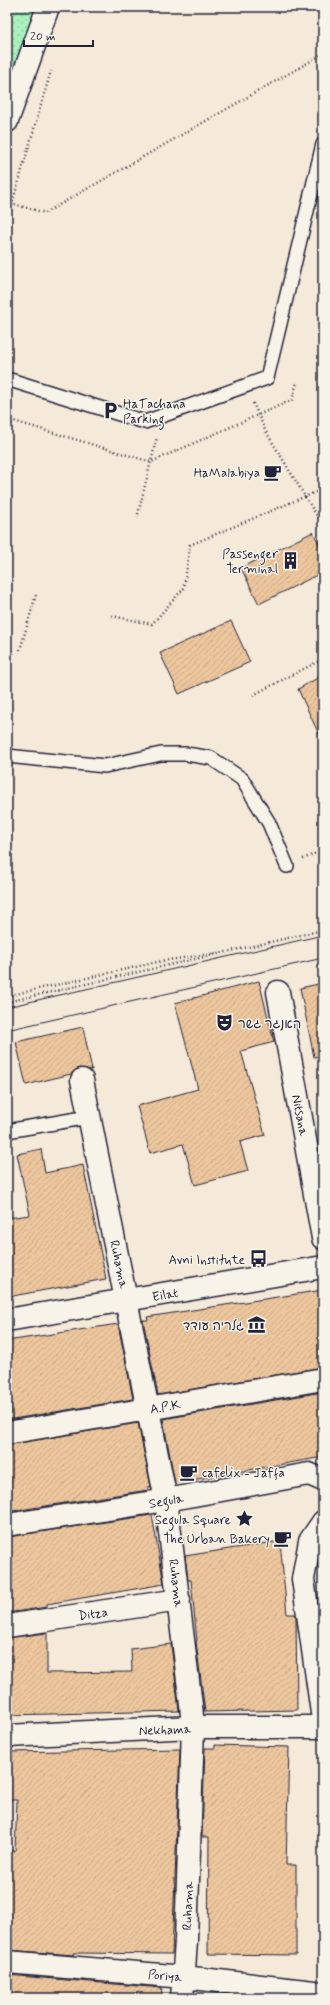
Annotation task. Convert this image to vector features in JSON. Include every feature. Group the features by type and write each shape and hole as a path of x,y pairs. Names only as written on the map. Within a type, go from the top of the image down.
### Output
{"street":[{"path":"7,121 48,7"},
{"name":"Nitsana","path":"278,992 323,1238"},
{"name":"Ruhama","path":"82,1080 166,1500 179,1600 193,1727 183,1987"},
{"name":"Eilat","path":"7,1320 323,1267"},
{"name":"A.P.K","path":"7,1433 323,1379"},
{"name":"Segula","path":"7,1525 166,1500 309,1474 323,1480"},
{"path":"323,1522 310,1541 302,1579 323,1720"},
{"name":"Ditza","path":"7,1626 179,1600"},
{"name":"Nekhama","path":"7,1736 193,1727 323,1727"},
{"name":"Poriya","path":"7,1962 183,1987 323,1993"}],"lane":[{"path":"7,379 145,422 266,378 323,144"},
{"path":"7,756 105,766 161,754 186,754 211,758 242,779 269,823 287,866"},
{"path":"7,1131 89,1117"}],"path":[{"path":"7,202 45,212 323,54"},
{"path":"7,221 52,67"},
{"path":"257,415 305,497 323,523"},
{"path":"137,518 151,462"},
{"path":"112,616 152,624 184,588 190,545 323,489"},
{"path":"20,650 36,595"},
{"path":"253,695 323,658"},
{"path":"305,858 323,850"},
{"path":"7,1002 323,930"},
{"path":"7,996 162,961 237,950"}],"green space":[{"path":"7,7 36,7 7,88"},
{"path":"323,264 323,287 318,286"}],"building":[{"name":"Passenger Terminal","path":"313,532 323,551 323,572 259,604 241,568"},
{"path":"231,621 250,662 179,694 160,653"},
{"path":"323,675 323,743 298,689"},
{"path":"259,981 274,1042 241,1051 265,1135 240,1142 248,1171 195,1185 183,1144 150,1153 137,1106 198,1089 175,1003"},
{"path":"323,983 323,1056 314,1057 300,988"},
{"path":"83,1027 92,1070 79,1068 71,1074 26,1085 16,1042"},
{"path":"41,1149 45,1173 83,1165 106,1279 7,1297 7,1218 30,1215 17,1154"},
{"path":"323,1290 323,1367 158,1395 143,1320 148,1320 147,1317"},
{"path":"118,1324 133,1399 7,1420 7,1341"},
{"path":"323,1392 323,1457 175,1483 163,1419"},
{"path":"138,1423 151,1487 148,1487 148,1490 7,1512 7,1445"},
{"path":"152,1515 164,1584 47,1604 47,1607 7,1613 7,1537"},
{"path":"280,1541 287,1614 295,1614 296,1616 297,1710 205,1712 196,1642 191,1580 188,1580 185,1556"},
{"path":"47,1633 47,1673 132,1672 131,1649 171,1644 179,1711 7,1715 7,1638"},
{"path":"215,1745 289,1747 286,1865 296,1865 296,1955 208,1954 209,1837 202,1837 205,1748 215,1748"},
{"path":"180,1749 172,1954 74,1953 74,1955 7,1950 7,1850 15,1851 17,1800 7,1800 7,1752"},
{"path":"7,1975 162,1988 161,1998 7,1998"}],"tram line":[{"path":"7,1007 323,935"},
{"path":"7,1030 323,958"}],"place":[{"name":"HaTachana Parking","path":"110,410"},
{"name":"HaMalabiya","path":"273,472"},
{"name":"Passenger Terminal","path":"291,560"},
{"name":"האנגר גשר","path":"225,1023"},
{"name":"Avni Institute","path":"258,1259"},
{"name":"גלריה עודד","path":"257,1325"},
{"name":"cafelix - Jaffa","path":"189,1472"},
{"name":"Segula Square","path":"244,1519"},
{"name":"The Urban Bakery","path":"283,1538"}]}
